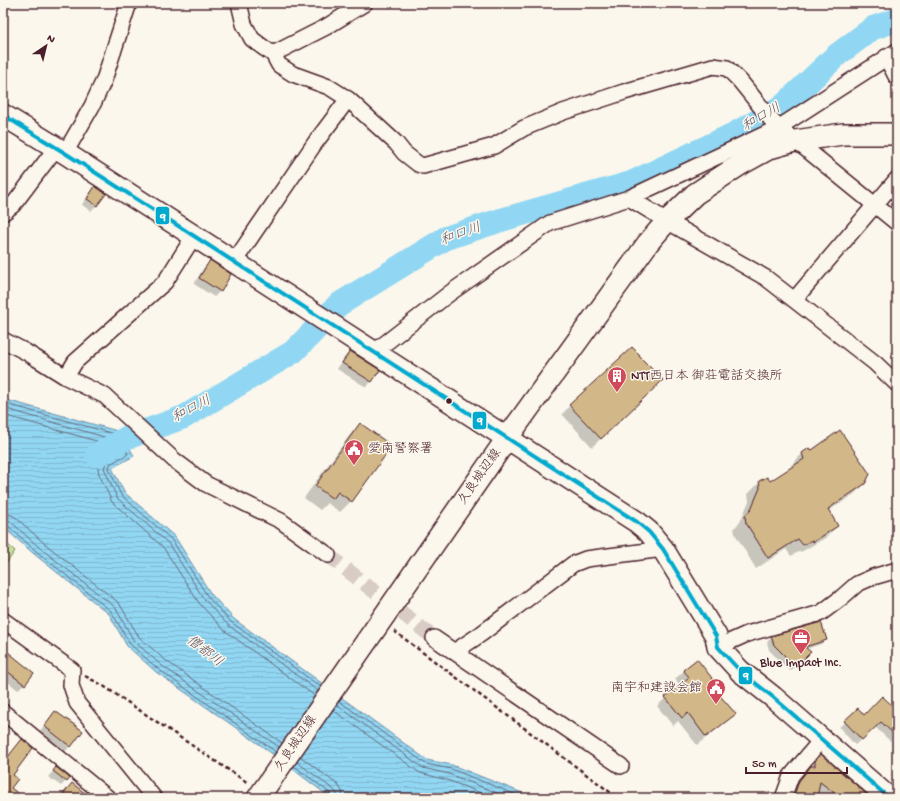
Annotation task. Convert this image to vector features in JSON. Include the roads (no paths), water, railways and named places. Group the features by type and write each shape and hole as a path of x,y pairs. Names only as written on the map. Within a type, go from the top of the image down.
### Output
{"street":[{"path":"3,213 14,205 60,151 92,106 104,80 129,3"},
{"path":"239,3 244,24 252,39 273,54 279,65 294,74 329,87 348,99 404,152 418,164 423,166 494,146 524,128 563,112 624,92 713,66 727,68 761,106 775,125 897,223"},
{"path":"273,54 326,27 365,3"},
{"path":"374,352 450,293 550,224 629,198 775,125 892,54 897,78"},
{"path":"234,262 315,143 348,99"},
{"path":"3,115 508,437 648,243 667,221 695,194 741,164 770,148 795,141 843,134 897,134"},
{"path":"794,300 897,178"},
{"path":"629,198 766,278 875,363 897,384"},
{"path":"66,377 75,362 166,282 194,236"},
{"path":"3,340 26,352 66,377 105,396 174,460 206,484 281,521 328,555"},
{"name":"久良城辺線","path":"263,791 508,437 637,522 649,532 663,549 716,636 718,648 740,672 773,697 889,798"},
{"path":"454,652 481,634 573,564 586,559 663,549"},
{"path":"718,648 747,634 821,613 857,584 873,577 897,570"},
{"path":"3,620 72,670 71,685 77,703 154,798"},
{"path":"434,638 621,766"},
{"path":"3,712 108,798"},
{"path":"784,798 791,776 821,740"}],"water":[{"name":"僧都川","path":"3,399 121,432 134,456 112,468 124,492 175,537 211,594 234,619 427,760 452,765 535,798 331,798 259,744 156,672 127,646 109,614 34,554 3,527"}],"waterway":[{"name":"和口川","path":"97,455 126,438 184,417 293,352 338,305 446,238 501,220 631,183 734,134 781,108 837,55 873,28 897,20"}],"tunnel":[{"path":"328,555 434,638"}],"place":[{"name":"NTT西日本 御荘電話交換所","path":"617,393"},
{"name":"愛南警察署","path":"354,466"},
{"name":"Blue Impact Inc.","path":"801,655"},
{"name":"南宇和建設会館","path":"716,705"}]}
